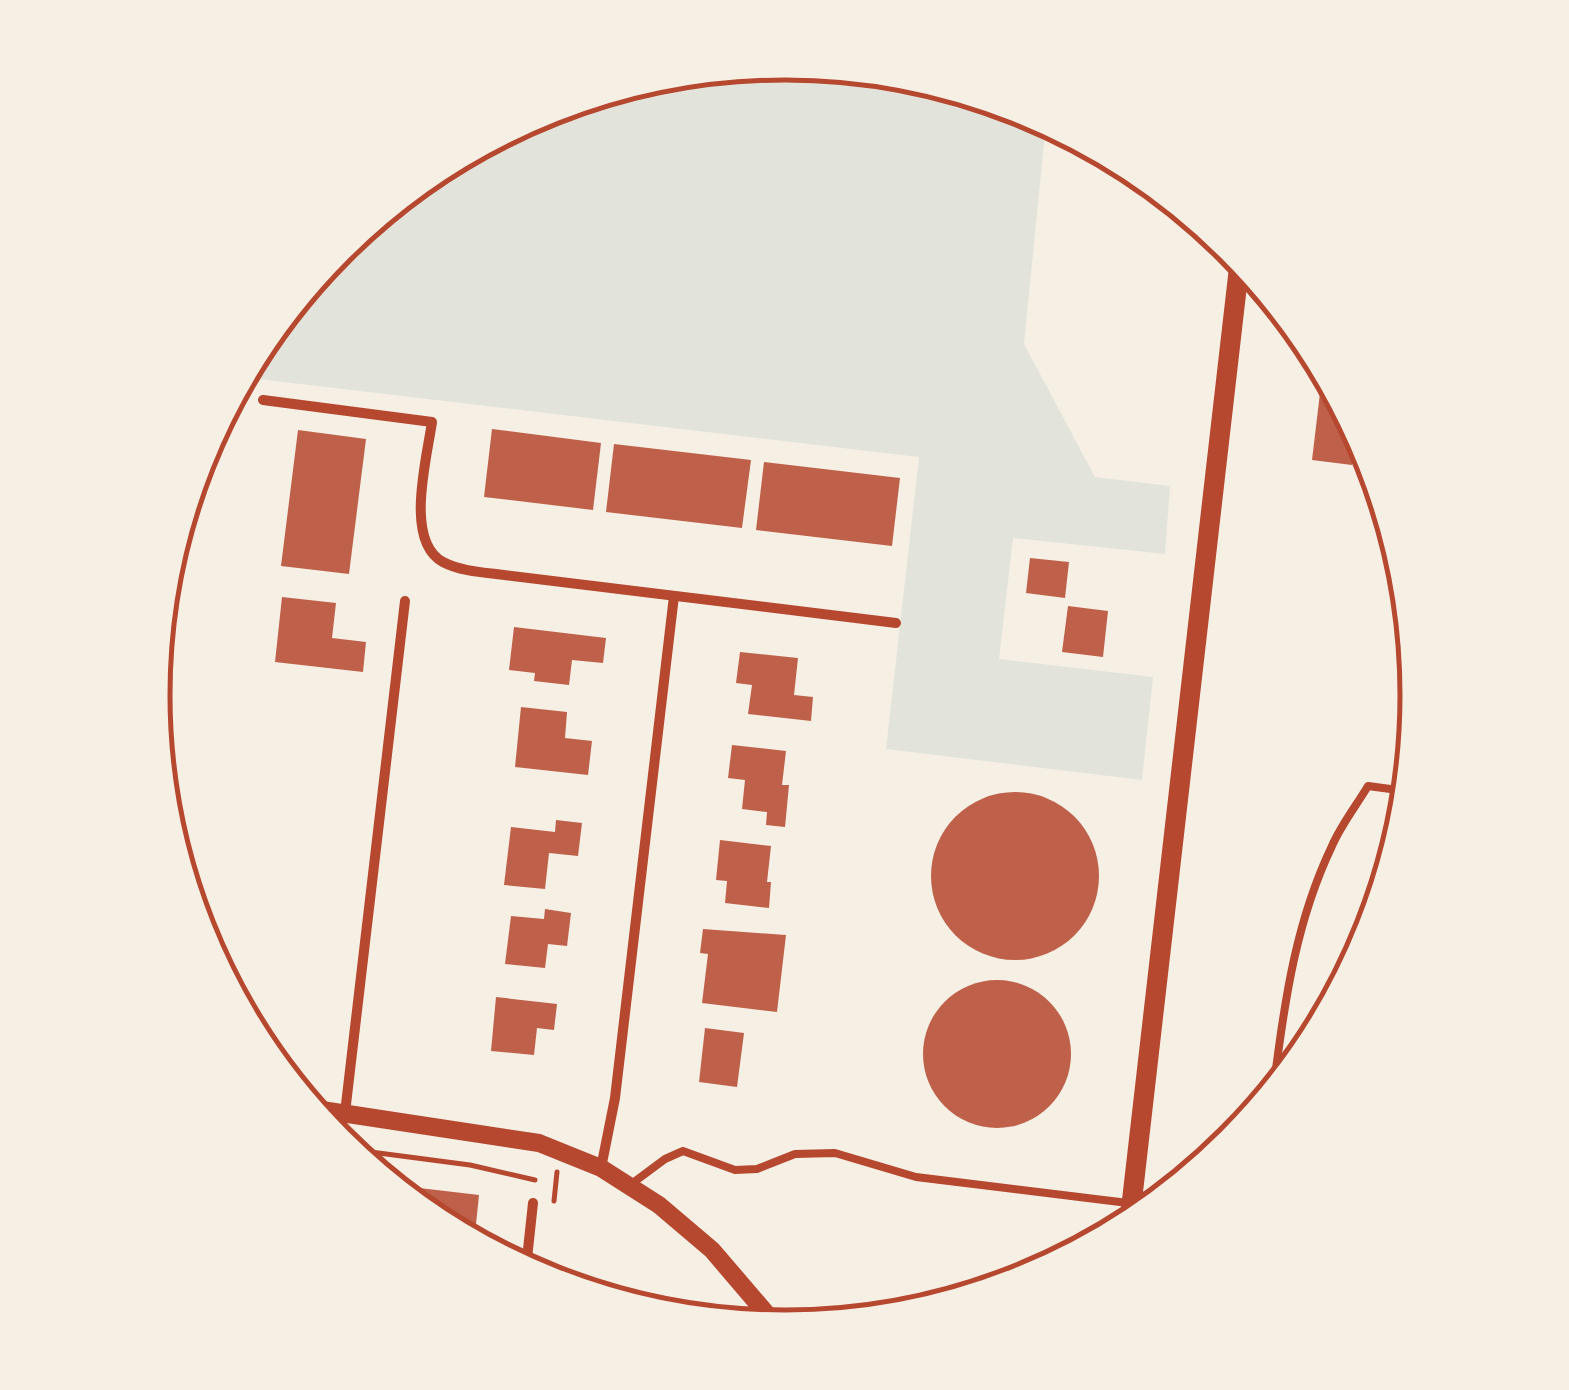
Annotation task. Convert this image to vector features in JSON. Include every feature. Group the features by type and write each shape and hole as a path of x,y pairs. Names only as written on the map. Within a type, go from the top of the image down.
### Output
{"main road":[{"path":"1136,1199 1238,280"}],"street":[{"path":"263,400 432,422 420,530 432,555 445,563 496,574 896,624"},
{"path":"601,1168 616,1098 674,596"},
{"path":"346,1114 405,601"},
{"path":"333,1112 539,1143 601,1168 630,1184 712,1250 763,1309"},
{"path":"528,1254 533,1203"}],"lane":[{"path":"1278,1061 1289,978 1306,912 1332,844 1368,786 1392,789"},
{"path":"630,1184 665,1158 684,1151 735,1170 757,1169 796,1154 815,1152 836,1154 916,1177 1129,1204"}],"path":[{"path":"375,1153 470,1165 536,1180 533,1203"}],"shaded area":[{"path":"744,81 825,81 944,101 1045,138 1024,344 1095,477 1170,486 1165,554 1013,538 999,659 1153,677 1142,780 886,749 919,457 257,379 322,290 410,207 512,143 625,101"}],"building":[{"path":"1320,393 1352,465 1312,460"},
{"path":"492,429 601,443 593,510 484,497"},
{"path":"298,430 366,439 349,574 281,566"},
{"path":"614,444 751,460 742,528 606,512"},
{"path":"764,462 900,478 892,546 756,530"},
{"path":"1030,558 1069,562 1065,598 1026,593"},
{"path":"282,597 336,603 332,638 366,642 363,672 275,662"},
{"path":"1068,606 1108,611 1103,657 1062,652"},
{"path":"514,627 606,638 603,663 572,660 569,685 534,681 535,673 509,670"},
{"path":"740,652 798,658 794,695 813,697 811,721 748,714 752,685 736,683"},
{"path":"521,707 567,712 565,738 592,741 588,775 515,767"},
{"path":"732,745 786,751 782,785 789,785 785,827 766,825 767,812 742,809 745,780 728,778"},
{"path":"1015,792 1047,798 1074,817 1093,844 1099,876 1093,908 1074,935 1047,954 1015,960 983,954 956,935 937,908 931,876 937,844 956,817 983,798"},
{"path":"556,820 582,823 578,856 549,853 545,889 504,885 511,827 555,832"},
{"path":"720,840 771,846 769,908 725,903 727,881 716,880"},
{"path":"545,909 571,913 567,946 548,944 545,968 505,964 511,916 544,919"},
{"path":"703,929 786,935 777,1012 702,1003 708,954 700,953"},
{"path":"997,980 1025,986 1049,1002 1065,1026 1071,1054 1065,1082 1049,1106 1025,1122 997,1128 969,1122 945,1106 929,1082 923,1054 929,1026 945,1002 969,986"},
{"path":"496,997 557,1004 554,1030 537,1028 534,1055 491,1051"},
{"path":"705,1028 744,1033 737,1087 699,1082"},
{"path":"417,1188 479,1195 476,1227"}]}
